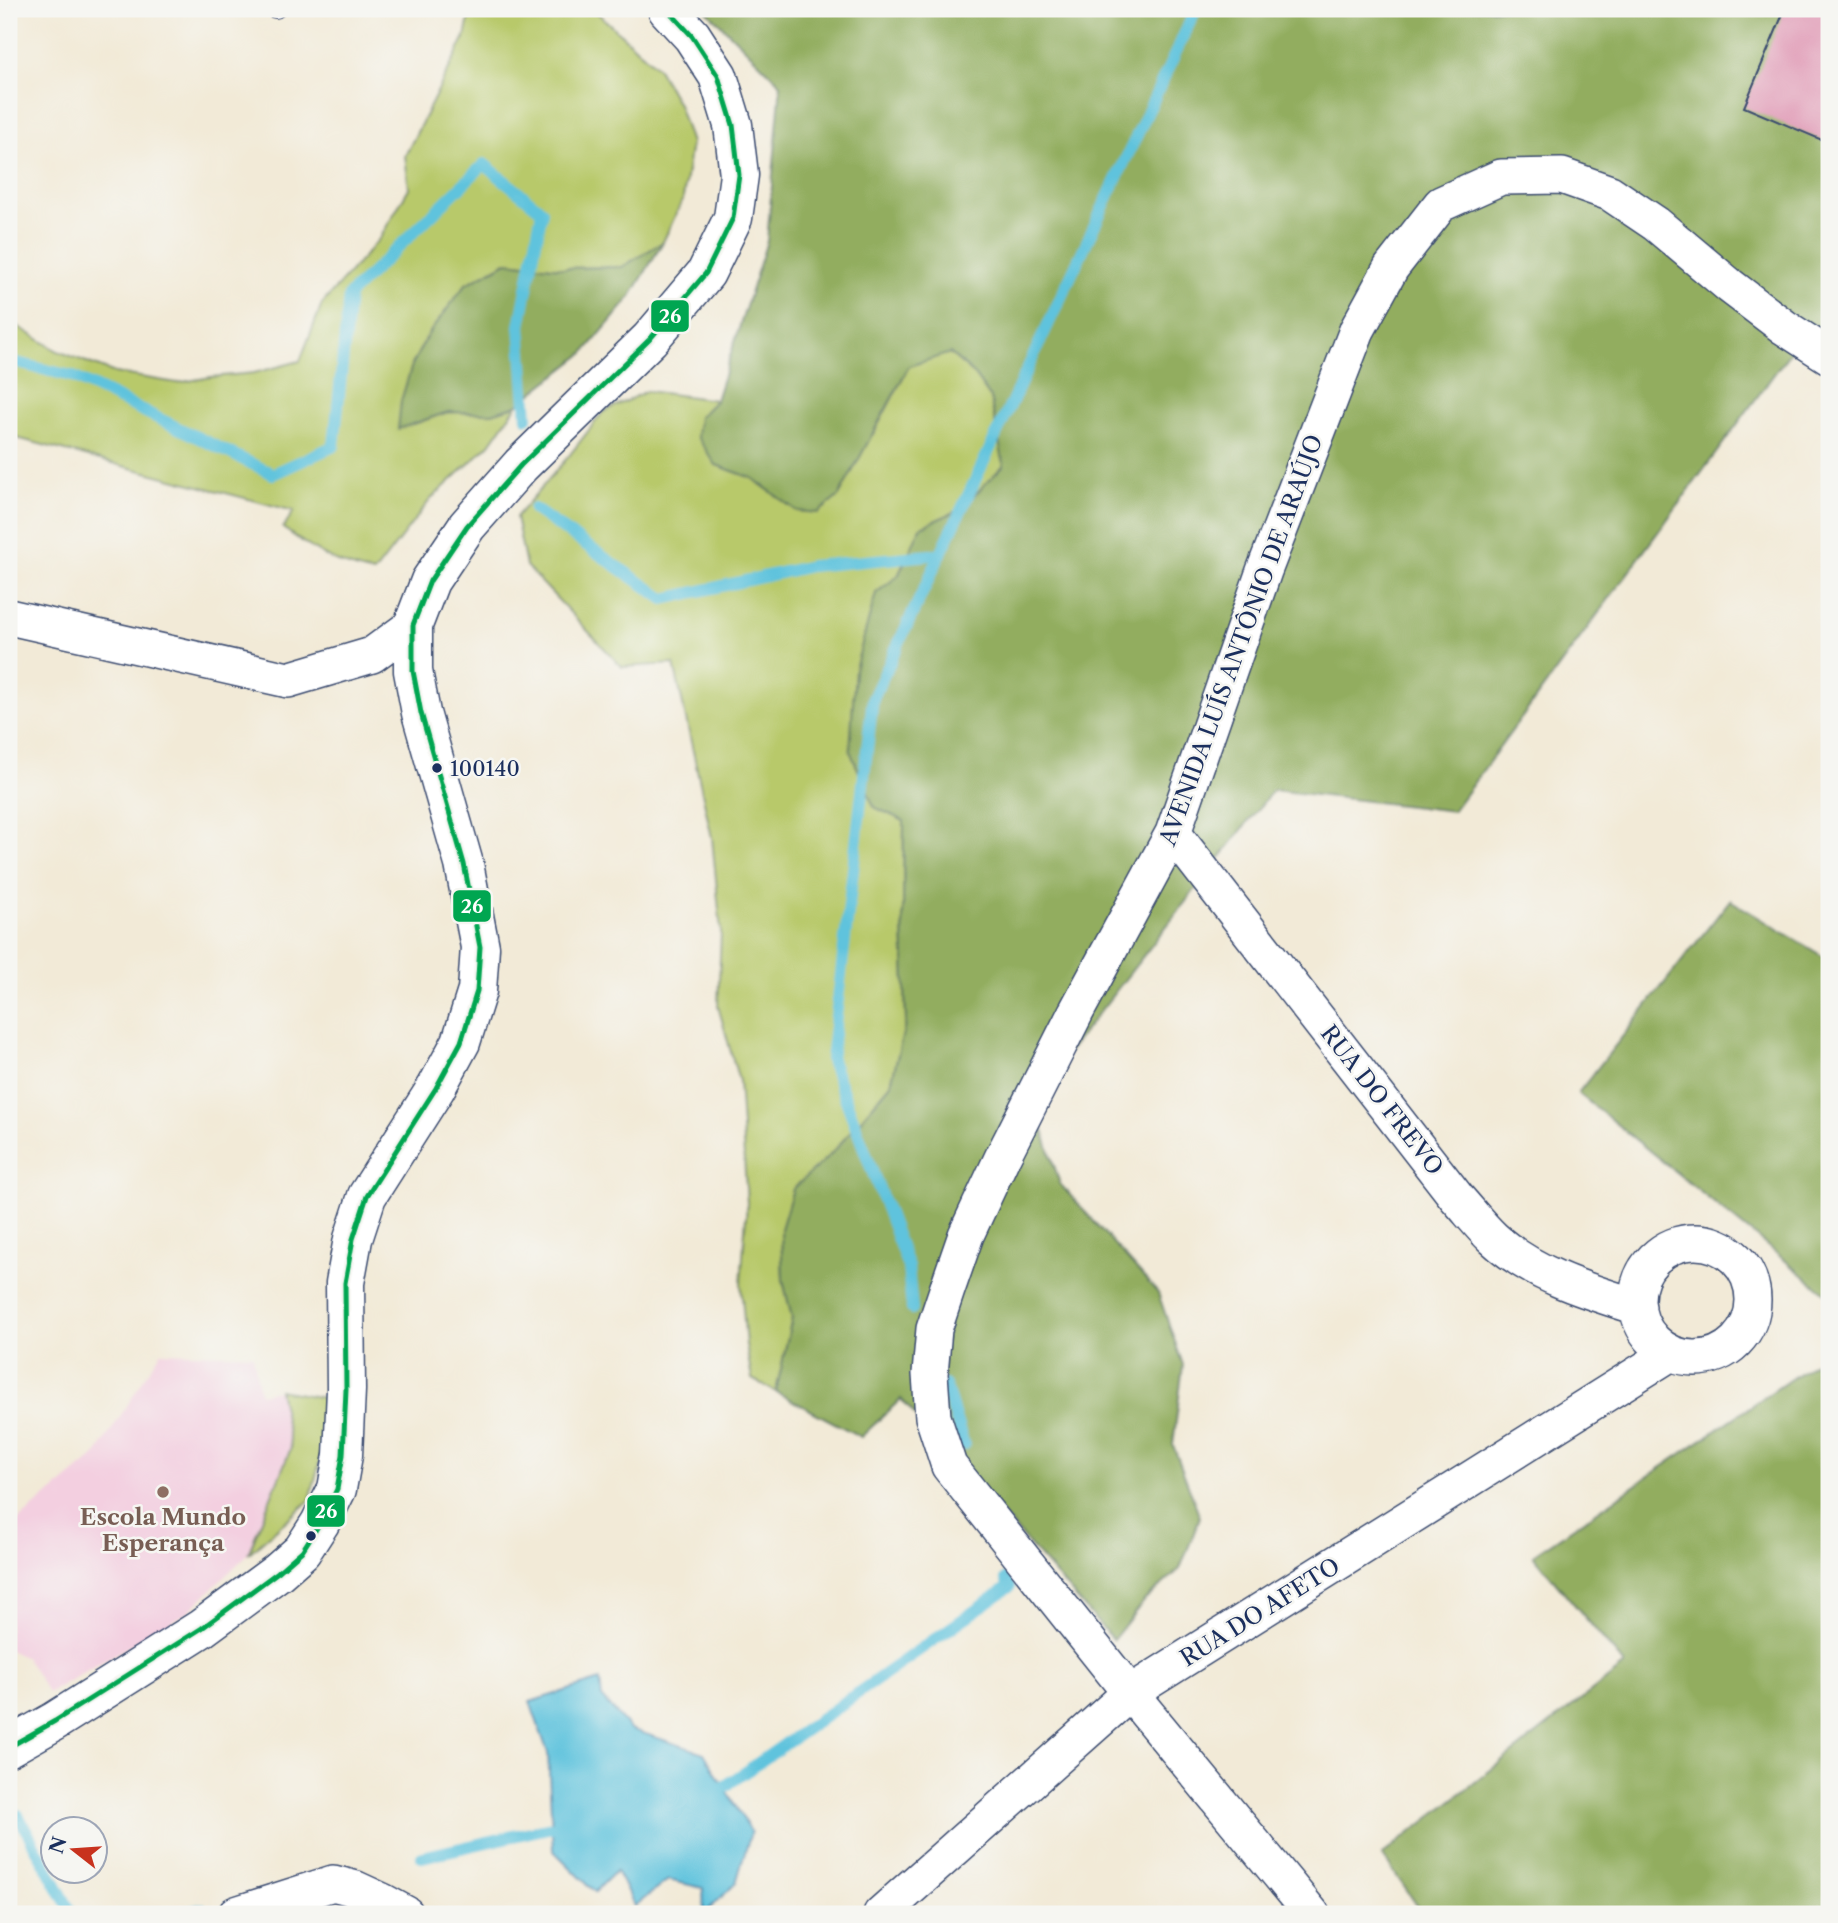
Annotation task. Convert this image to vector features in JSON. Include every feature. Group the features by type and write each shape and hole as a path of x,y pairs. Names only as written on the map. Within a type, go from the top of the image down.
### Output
{"street":[{"path":"9,1747 202,1628 278,1572 302,1551 337,1489 343,1455 346,1390 345,1283 353,1239 368,1196 436,1088 461,1041 477,991 480,947 464,864 421,713 414,671 413,625 430,581 467,526 521,465 650,339 706,273 733,218 739,175 733,125 718,76 692,36 667,9"},
{"name":"AVENIDA LUÍS ANTÔNIO DE ARAÚJO","path":"1312,1914 1130,1693 949,1466 933,1417 930,1374 934,1329 966,1235 1002,1158 1076,1012 1173,833 1264,571 1357,330 1391,268 1441,204 1501,177 1562,176 1610,193 1656,224 1784,327 1829,356"},
{"path":"9,617 288,680 372,655 413,625"},
{"name":"RUA DO FREVO","path":"1173,833 1457,1198 1493,1238 1534,1267 1580,1289 1638,1307"},
{"path":"1690,1241 1709,1243 1726,1250 1741,1262 1749,1279 1753,1298 1751,1317 1742,1335 1727,1348 1710,1356 1690,1358 1671,1353 1655,1342 1644,1326 1638,1307 1639,1289 1645,1271 1657,1256 1672,1246 1690,1241"},
{"name":"RUA DO AFETO","path":"881,1914 1130,1693 1671,1353"},
{"path":"236,1914 332,1883 382,1900 405,1914"}],"shaded area":[{"name":"Escola Mundo Esperança","path":"161,1352 253,1355 260,1394 279,1390 291,1448 248,1554 188,1612 48,1693 26,1658 9,1650 9,1528 95,1456"}],"green space":[{"path":"471,9 593,9 657,67 678,104 691,143 683,199 663,242 622,267 562,268 506,262 466,284 427,336 412,365 417,423 448,412 492,413 517,405 490,444 430,500 374,573 347,566 326,556 283,528 294,511 9,436 9,321 58,351 115,373 177,383 254,373 300,361 322,304 380,238 409,188 405,156 465,37"},
{"path":"705,9 1829,9 1829,339 1805,332 1453,811 1273,790 1062,1060 1036,1108 1060,1184 1158,1293 1183,1365 1173,1445 1200,1517 1180,1569 1144,1601 1113,1640 901,1399 861,1437 776,1392 792,1318 783,1280 781,1229 793,1189 835,1150 891,1084 906,1021 904,821 874,807 850,751 855,669 876,593 898,576 921,527 961,509 1004,465 990,397 973,373 950,353 909,366 839,496 818,513 797,511 752,478 716,465 697,437 699,417 716,400 767,241 781,84"},
{"path":"663,242 630,298 584,353 517,405 492,413 448,412 398,429 401,401 412,365 427,336 466,284 507,262 562,268 622,267"},
{"path":"949,353 973,373 990,397 1004,465 961,509 921,527 898,576 876,593 904,821 906,1021 891,1084 835,1150 793,1189 781,1230 783,1280 792,1318 776,1392 752,1379 746,1345 741,1284 747,1203 739,1081 718,1006 721,932 712,838 674,664 622,667 526,566 516,517 603,412 647,391 716,400 699,417 716,465 752,478 797,511 874,433 909,366"},
{"path":"1730,900 1829,960 1829,1296 1578,1093"},
{"path":"1829,1353 1829,1914 1423,1914 1382,1855 1625,1665 1533,1555"},
{"path":"279,1390 325,1398 322,1452 310,1500 248,1554 291,1448"}],"water":[{"path":"600,1680 602,1698 630,1729 704,1753 751,1832 736,1883 704,1914 703,1888 668,1880 635,1906 616,1871 595,1892 553,1850 548,1753 530,1702"}],"building":[{"path":"1785,9 1829,9 1829,143 1744,107"}],"waterway":[{"path":"912,1309 908,1267 831,1060 873,698 1196,9"},
{"path":"9,361 71,376 273,474 334,446 349,295 484,164 542,211 520,326 527,418"},
{"path":"534,509 664,599 811,566 941,554"},
{"path":"945,1385 964,1445"},
{"path":"709,1790 724,1787 1009,1587 1006,1578"},
{"path":"9,1819 18,1815 72,1914"},
{"path":"422,1857 565,1824"},
{"path":"183,1914 202,1909"}],"transit line":[{"name":"26","path":"9,1747 202,1628 278,1572 302,1551 337,1489 343,1455 346,1390 345,1283 353,1239 367,1196 436,1088 461,1042 477,991 480,947 464,864 421,713 413,671 413,625 430,581 467,526 521,465 650,339 706,273 733,218 739,175 733,125 718,76 692,36 667,9"}],"place":[{"name":"100140","path":"437,768"},
{"name":"Escola Mundo Esperança","path":"163,1492"}]}
